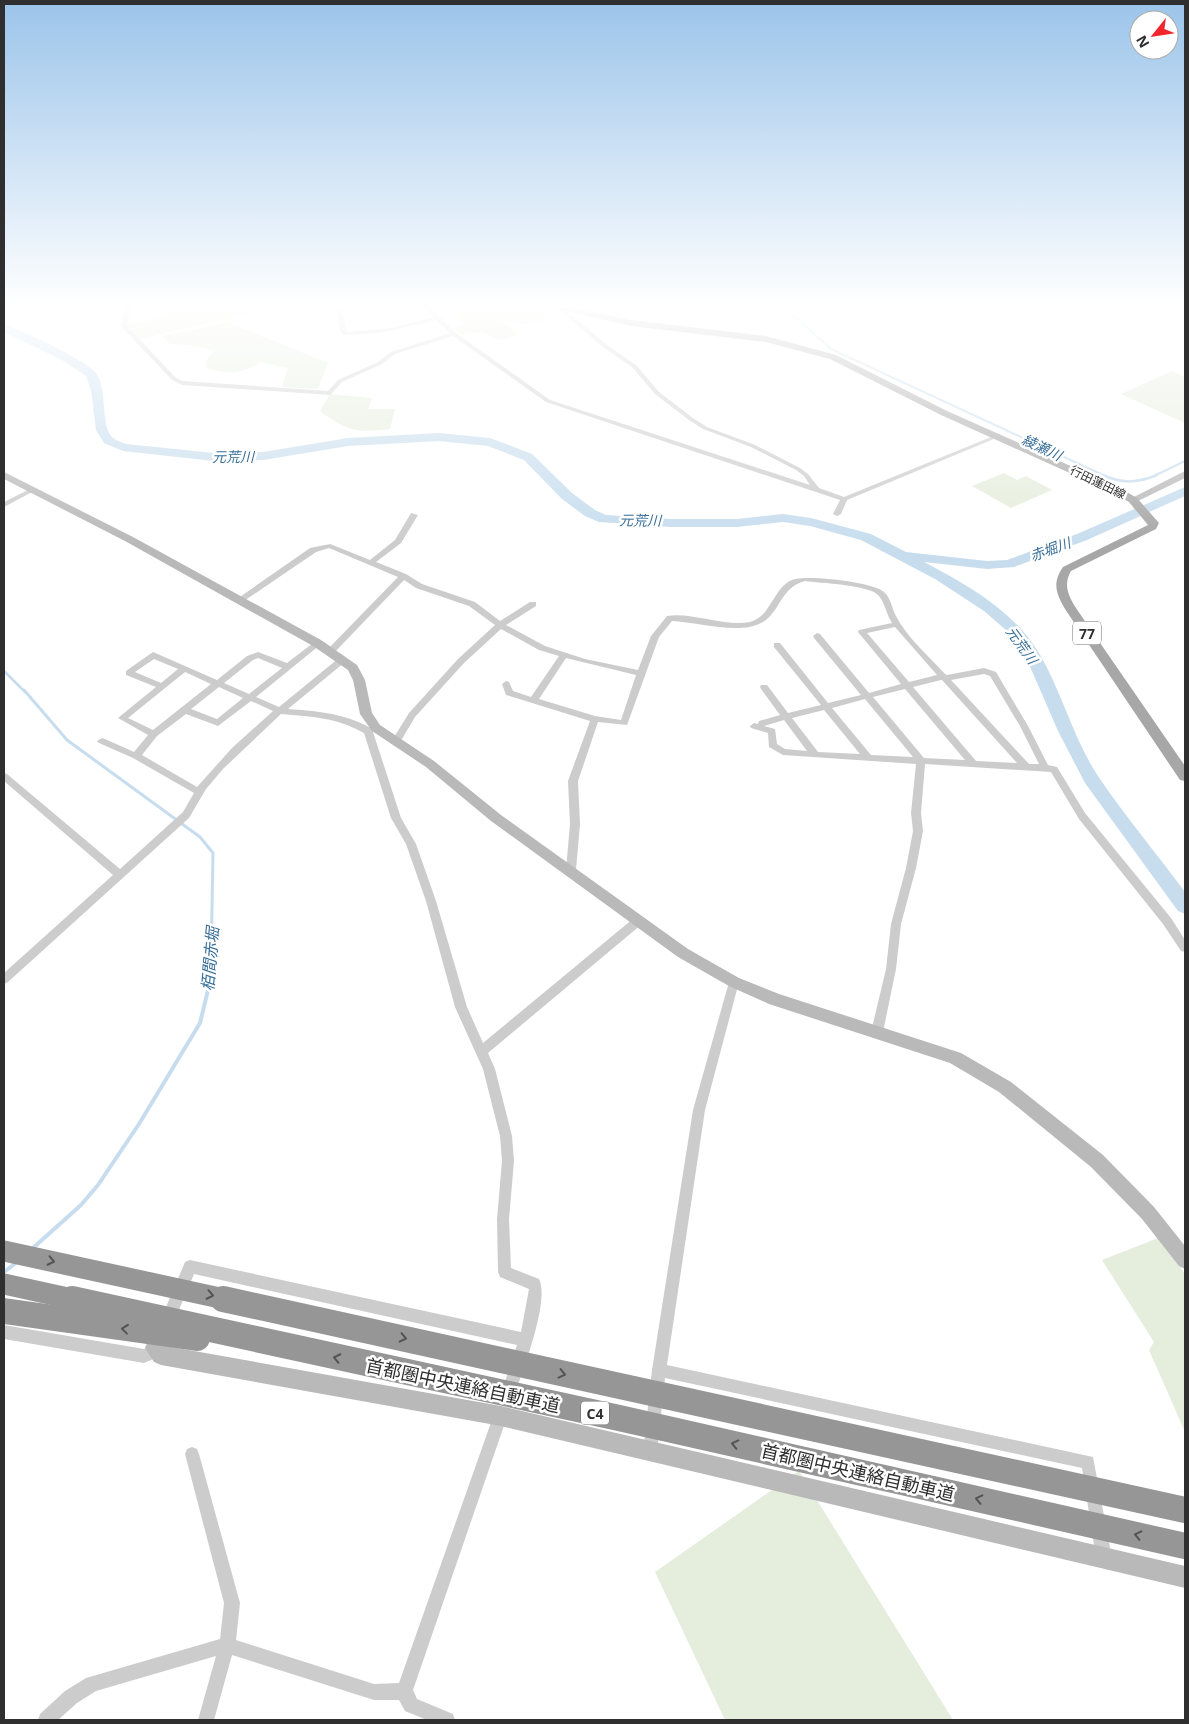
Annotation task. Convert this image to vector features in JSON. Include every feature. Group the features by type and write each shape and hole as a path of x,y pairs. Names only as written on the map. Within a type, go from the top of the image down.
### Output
{"highway":[{"name":"首都圏中央連絡自動車道","path":"4,1251 1185,1510"},
{"name":"首都圏中央連絡自動車道","path":"4,1284 295,1349 629,1420 1185,1546"},
{"path":"4,1311 102,1326 295,1349"}],"main road":[{"name":"行田蓮田線","path":"885,383 944,413 1088,476 1134,501 1154,523 1149,530 1067,569 1061,576 1060,583 1063,596 1073,612 1185,776"}],"street":[{"path":"197,383 330,393 338,383"},
{"path":"523,383 548,401 844,500"},
{"path":"648,383 656,393 705,428 753,446 798,468 806,475 817,491"},
{"path":"837,514 844,500 998,436"},
{"path":"1134,501 1185,474"},
{"path":"4,475 240,599 318,643 342,660 356,673 396,818 411,844 461,1007 489,1069 508,1147 503,1220 505,1272 534,1284 536,1288 526,1340 404,1691 411,1705 447,1720"},
{"path":"4,505 32,490"},
{"path":"370,562 398,541 414,515"},
{"path":"240,599 290,564 320,546 330,546 403,576 419,586 472,604 500,625 529,642 563,656 641,673"},
{"path":"330,652 403,576"},
{"path":"506,684 508,693 595,719 624,723 655,636 668,619 753,624 765,615 788,585 799,579 872,587 883,595 897,624 907,637 1027,768"},
{"path":"396,742 412,715 461,661 500,625 534,604"},
{"path":"897,624 862,632 974,765"},
{"path":"817,636 921,761 916,813 918,830 911,868 896,924 891,969 876,1032"},
{"path":"185,710 218,724 318,643"},
{"path":"777,645 868,758"},
{"path":"162,686 128,672 153,655 280,711 327,715 372,729 396,742 430,764 496,818 571,870 638,922 683,953 734,982 828,1018 955,1058 1005,1087 1097,1161 1148,1214 1185,1260"},
{"path":"136,756 154,734 256,655 288,667"},
{"path":"533,701 563,656"},
{"path":"4,979 186,815 205,783 280,711 342,660"},
{"path":"154,734 122,718 185,668"},
{"path":"1044,768 1024,726 993,674 984,671 908,685 758,725 772,731 772,745 783,752 974,765 1027,768 1044,768 1054,768 1082,816 1167,921 1185,948"},
{"path":"764,687 815,755"},
{"path":"571,870 575,824 573,781 595,719"},
{"path":"102,741 136,756 200,792"},
{"path":"4,776 119,874"},
{"path":"481,1052 638,922"},
{"path":"650,1452 659,1370 699,1110 734,982"},
{"path":"4,1332 144,1356 154,1352 190,1267 526,1340"},
{"path":"155,1348 161,1355 501,1416 1185,1577"},
{"path":"659,1370 1088,1462 1104,1558"},
{"path":"192,1454 232,1603 228,1645 206,1720"},
{"path":"46,1720 71,1697 101,1680 228,1645 374,1692 404,1691"}],"green space":[{"path":"283,383 320,383 318,389 282,387"},
{"path":"1144,383 1185,383 1185,423 1121,394"},
{"path":"330,394 372,398 368,409 395,409 390,429 360,430 345,427 338,423 320,411"},
{"path":"1004,473 1017,480 1026,476 1052,490 1011,508 972,486"},
{"path":"1161,1237 1185,1274 1185,1432 1149,1350 1154,1342 1102,1260"},
{"path":"799,1471 953,1720 725,1720 655,1572"}],"waterway":[{"name":"元荒川","path":"95,383 102,430 108,440 123,447 214,457 263,456 348,442 439,437 490,442 528,457 567,496 590,513 604,519 671,523 737,523 783,518 811,522 866,537 940,576 989,608 1012,628 1032,654 1066,731 1091,779 1185,906"},
{"name":"綾瀬川","path":"905,383 1105,476"},
{"name":"綾瀬川","path":"1154,476 1185,461"},
{"name":"綾瀬川","path":"1103,475 1123,481 1143,480 1157,475"},
{"name":"赤堀川","path":"909,556 987,565 1009,564 1082,537 1185,491"},
{"name":"栢間赤堀","path":"4,671 25,692"},
{"name":"栢間赤堀","path":"24,690 67,740 200,837 213,853 211,962"},
{"name":"栢間赤堀","path":"33,1248 81,1205 98,1185 139,1124 200,1023 208,990 211,961"},
{"name":"栢間赤堀","path":"4,1272 17,1262"}]}
